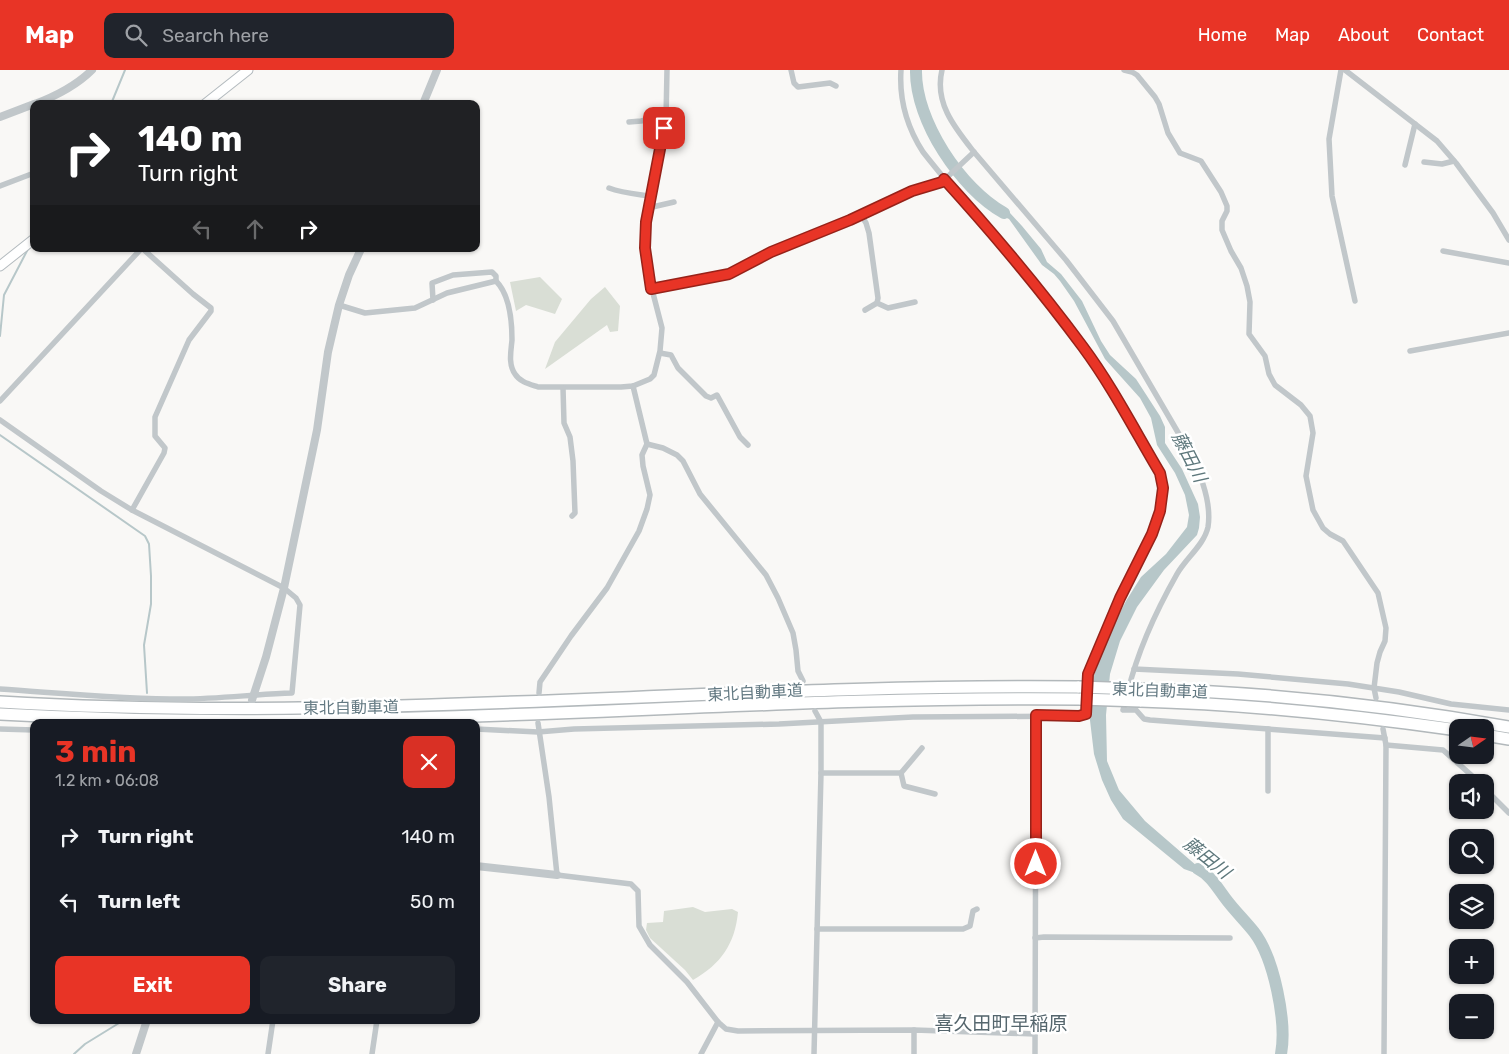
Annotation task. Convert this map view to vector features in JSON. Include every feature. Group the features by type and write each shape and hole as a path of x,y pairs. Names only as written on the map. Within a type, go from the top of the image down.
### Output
{"highway":[{"name":"東北自動車道","path":"0,702 180,709 325,708 432,706 801,690 967,686 1079,687 1138,688 1285,697 1356,704 1509,727"},
{"name":"東北自動車道","path":"358,719 641,710 802,702 1009,698 1140,701 1282,709 1356,716 1449,729"},
{"name":"東北自動車道","path":"0,714 128,719"},
{"path":"1494,736 1509,739"}],"main road":[{"path":"210,100 248,70"},
{"path":"0,266 30,242"}],"street":[{"path":"45,100 76,83 92,70"},
{"path":"425,100 437,70"},
{"path":"433,300 432,283 453,275 472,272 492,272 496,276 496,281 502,290 510,314 511,366 518,378 526,384 538,387 563,388 633,386 650,379 654,375 660,354 661,321 651,289 645,248 646,222 666,116 666,70"},
{"path":"791,70 794,83 798,87 825,83 836,86"},
{"path":"480,729 538,732 574,729 821,722 913,717 1079,716 1086,714 1088,674 1120,598 1152,534 1160,511 1163,495 1160,473 1083,347 1014,260 923,152 912,135 900,88 901,70"},
{"path":"942,70 940,84 942,102 972,154 1066,260 1113,321 1201,474 1209,516 1208,528 1204,539 1178,572 1167,592 1146,637 1134,669 1123,710 1136,710 1144,719 1150,720 1385,738"},
{"path":"1124,70 1137,75 1155,97 1168,133 1180,153 1201,161 1221,192 1227,206 1228,212 1222,221 1222,233 1241,268 1247,286 1250,302 1249,334 1265,356 1269,374 1275,385 1301,405 1310,416 1313,433 1306,476 1314,510 1323,528 1343,541 1378,593 1386,628 1385,641 1377,663 1374,688 1376,698"},
{"path":"1341,70 1329,139 1332,196 1356,301"},
{"path":"1345,70 1437,141 1493,213 1509,240"},
{"path":"0,117 30,106"},
{"path":"629,122 666,116"},
{"path":"1405,165 1415,124"},
{"path":"651,289 729,274 771,252 861,215 912,191 942,182 972,154"},
{"path":"1424,162 1442,164 1454,161"},
{"path":"0,186 30,175"},
{"path":"609,188 619,192 624,191 650,196"},
{"path":"648,208 674,202"},
{"path":"861,215 869,233 878,298 876,304 865,310"},
{"path":"1443,251 1509,263"},
{"path":"0,401 139,252"},
{"path":"132,510 164,453 165,448 155,436 155,417 189,340 211,311 211,308 145,252"},
{"path":"253,697 266,657 284,588 317,430 328,352 339,305 349,274 360,252"},
{"path":"339,305 365,313 415,308 447,293 496,281"},
{"path":"876,304 888,308 915,302"},
{"path":"1410,351 1509,333"},
{"path":"660,354 671,355 678,368 706,396 711,398 716,395 740,437 748,445"},
{"path":"539,694 540,682 607,588 639,531 647,509 650,495 642,455 647,444 633,386"},
{"path":"563,388 564,423 570,437 574,461 575,513 572,516"},
{"path":"0,420 100,491 132,510 284,588 296,598 300,605 292,693 253,697 183,699 0,689"},
{"path":"647,444 663,448 683,461 700,494 766,575 793,633 798,671 803,681"},
{"path":"1134,669 1270,676 1374,688 1451,704 1509,710"},
{"path":"814,1054 821,773 821,722 815,711"},
{"path":"1035,1054 1036,715"},
{"path":"538,723 558,875"},
{"path":"1383,728 1386,745 1384,1054"},
{"path":"0,729 30,730"},
{"path":"1268,729 1268,791"},
{"path":"1386,745 1443,750 1470,774"},
{"path":"821,773 901,773 922,748"},
{"path":"901,773 904,786 935,794"},
{"path":"1494,798 1509,813"},
{"path":"480,866 631,884 638,890 639,926 650,945 687,982 718,1022 726,1029 738,1031 914,1030 1035,1034"},
{"path":"817,929 963,930 970,926 973,911 977,909"},
{"path":"1035,938 1230,938"},
{"path":"701,1054 718,1022"},
{"path":"136,1054 146,1024"},
{"path":"268,1054 273,1024"},
{"path":"372,1054 376,1024"},
{"path":"914,1030 914,1054"}],"shaded area":[{"path":"990,206 1000,207 1010,213 1041,249 1047,262 1061,274 1082,301 1101,341 1110,355 1136,379 1160,416 1165,427 1165,443 1182,469 1198,504 1200,517 1197,535 1164,570 1137,607 1120,641 1110,674 1106,715 1107,761 1119,790 1145,821 1212,879 1184,869 1123,819 1111,800 1102,780 1094,754 1089,712 1094,675 1110,632 1126,601 1141,577 1166,554 1187,527 1189,515 1185,495 1175,473 1157,445 1151,418 1140,398 1105,359 1074,301 1060,281 1042,265 1009,219 993,212"},
{"path":"540,277 562,299 555,314 526,305 516,311 510,282"},
{"path":"605,287 620,306 618,331 610,332 607,325 545,369 555,342 591,299"},
{"path":"693,907 705,912 732,909 738,912 734,934 725,952 703,974 693,980 685,970 650,938 646,930 647,923 663,922 664,911"}],"waterway":[{"path":"113,100 125,70"},
{"name":"藤田川","path":"916,70 923,110 944,152 972,188 1004,213"},
{"path":"0,336 4,295 28,249"},
{"path":"0,435 145,536 149,544 151,576 151,604 144,645 147,693"},
{"name":"藤田川","path":"1198,869 1211,880 1254,932 1268,958 1280,1008 1282,1025 1281,1054"},
{"path":"74,1054 85,1044 118,1024"}],"district":[{"name":"喜久田町早稲原","path":"1001,1023"}],"route":[{"path":"664,128 646,222 645,248 651,289 729,274 771,252 850,220 912,191 942,182 944,179 1014,260 1083,347 1160,473 1163,495 1160,511 1152,534 1120,598 1088,674 1086,714 1079,716 1036,715 1036,864"}]}
